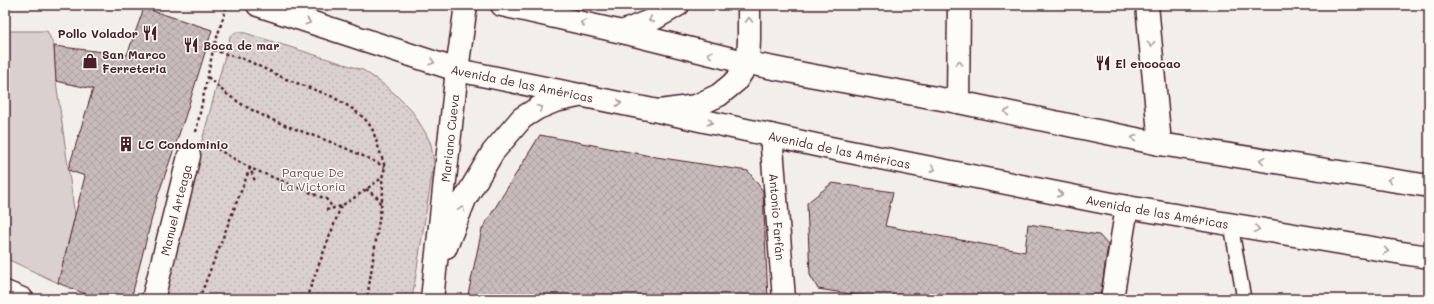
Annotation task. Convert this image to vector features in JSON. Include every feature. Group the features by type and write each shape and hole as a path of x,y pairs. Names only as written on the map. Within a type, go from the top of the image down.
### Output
{"main road":[{"name":"Avenida de las Américas","path":"258,5 458,70 583,95 833,149 1126,207 1429,257"},
{"name":"Mariano Cueva","path":"432,299 466,5"},
{"path":"502,5 622,32 748,63 958,102 1160,144 1429,186"},
{"path":"622,32 652,20 678,5"},
{"path":"658,111 696,106 719,95 736,81 748,63 750,39 749,5"},
{"path":"958,102 959,5"},
{"path":"1147,5 1160,144"},
{"name":"Mariano Cueva","path":"436,271 465,200 492,152 522,118 538,108 555,101 583,95"},
{"name":"Antonio Farfán","path":"771,135 785,299"},
{"name":"Manuel Arteaga","path":"153,299 189,156"},
{"path":"1112,299 1126,207"},
{"path":"5,292 22,299"}],"lane":[{"path":"1231,225 1244,299"}],"path":[{"name":"Manuel Arteaga","path":"189,156 196,132 213,50 227,5"},
{"path":"213,50 246,60 286,79 331,96 350,107 364,118 372,128 385,167 382,178 383,192 367,299"},
{"path":"208,77 216,86 245,108 277,123 361,155 385,167"},
{"path":"196,132 199,136"},
{"path":"208,144 250,168 326,200 333,208"},
{"path":"250,168 255,181"},
{"path":"199,299 250,168"},
{"path":"326,210 341,206 382,178"},
{"path":"366,189 378,198 381,207"},
{"path":"306,299 341,206"}],"green space":[{"path":"5,31 47,31 54,46 56,81 75,216 58,283 5,258"},
{"name":"Parque De La Victoria","path":"236,32 242,32 363,70 394,93 412,111 431,144 434,163 412,299 159,299 230,36"}],"building":[{"path":"144,8 212,30 185,117 157,198 131,299 98,299 58,283 85,176 68,170 93,89 56,81 54,46 127,55"},
{"path":"540,135 656,157 748,171 763,191 768,299 467,299 482,229"},
{"path":"832,183 893,192 885,226 1025,252 1028,224 1099,235 1108,245 1100,299 882,299 818,289 810,275 807,203"}],"place":[{"name":"Pollo Volador","path":"150,33"},
{"name":"Boca de mar","path":"191,45"},
{"name":"San Marco Ferreteria","path":"90,61"},
{"name":"El encocao","path":"1103,63"},
{"name":"LC Condominio","path":"126,144"}]}
